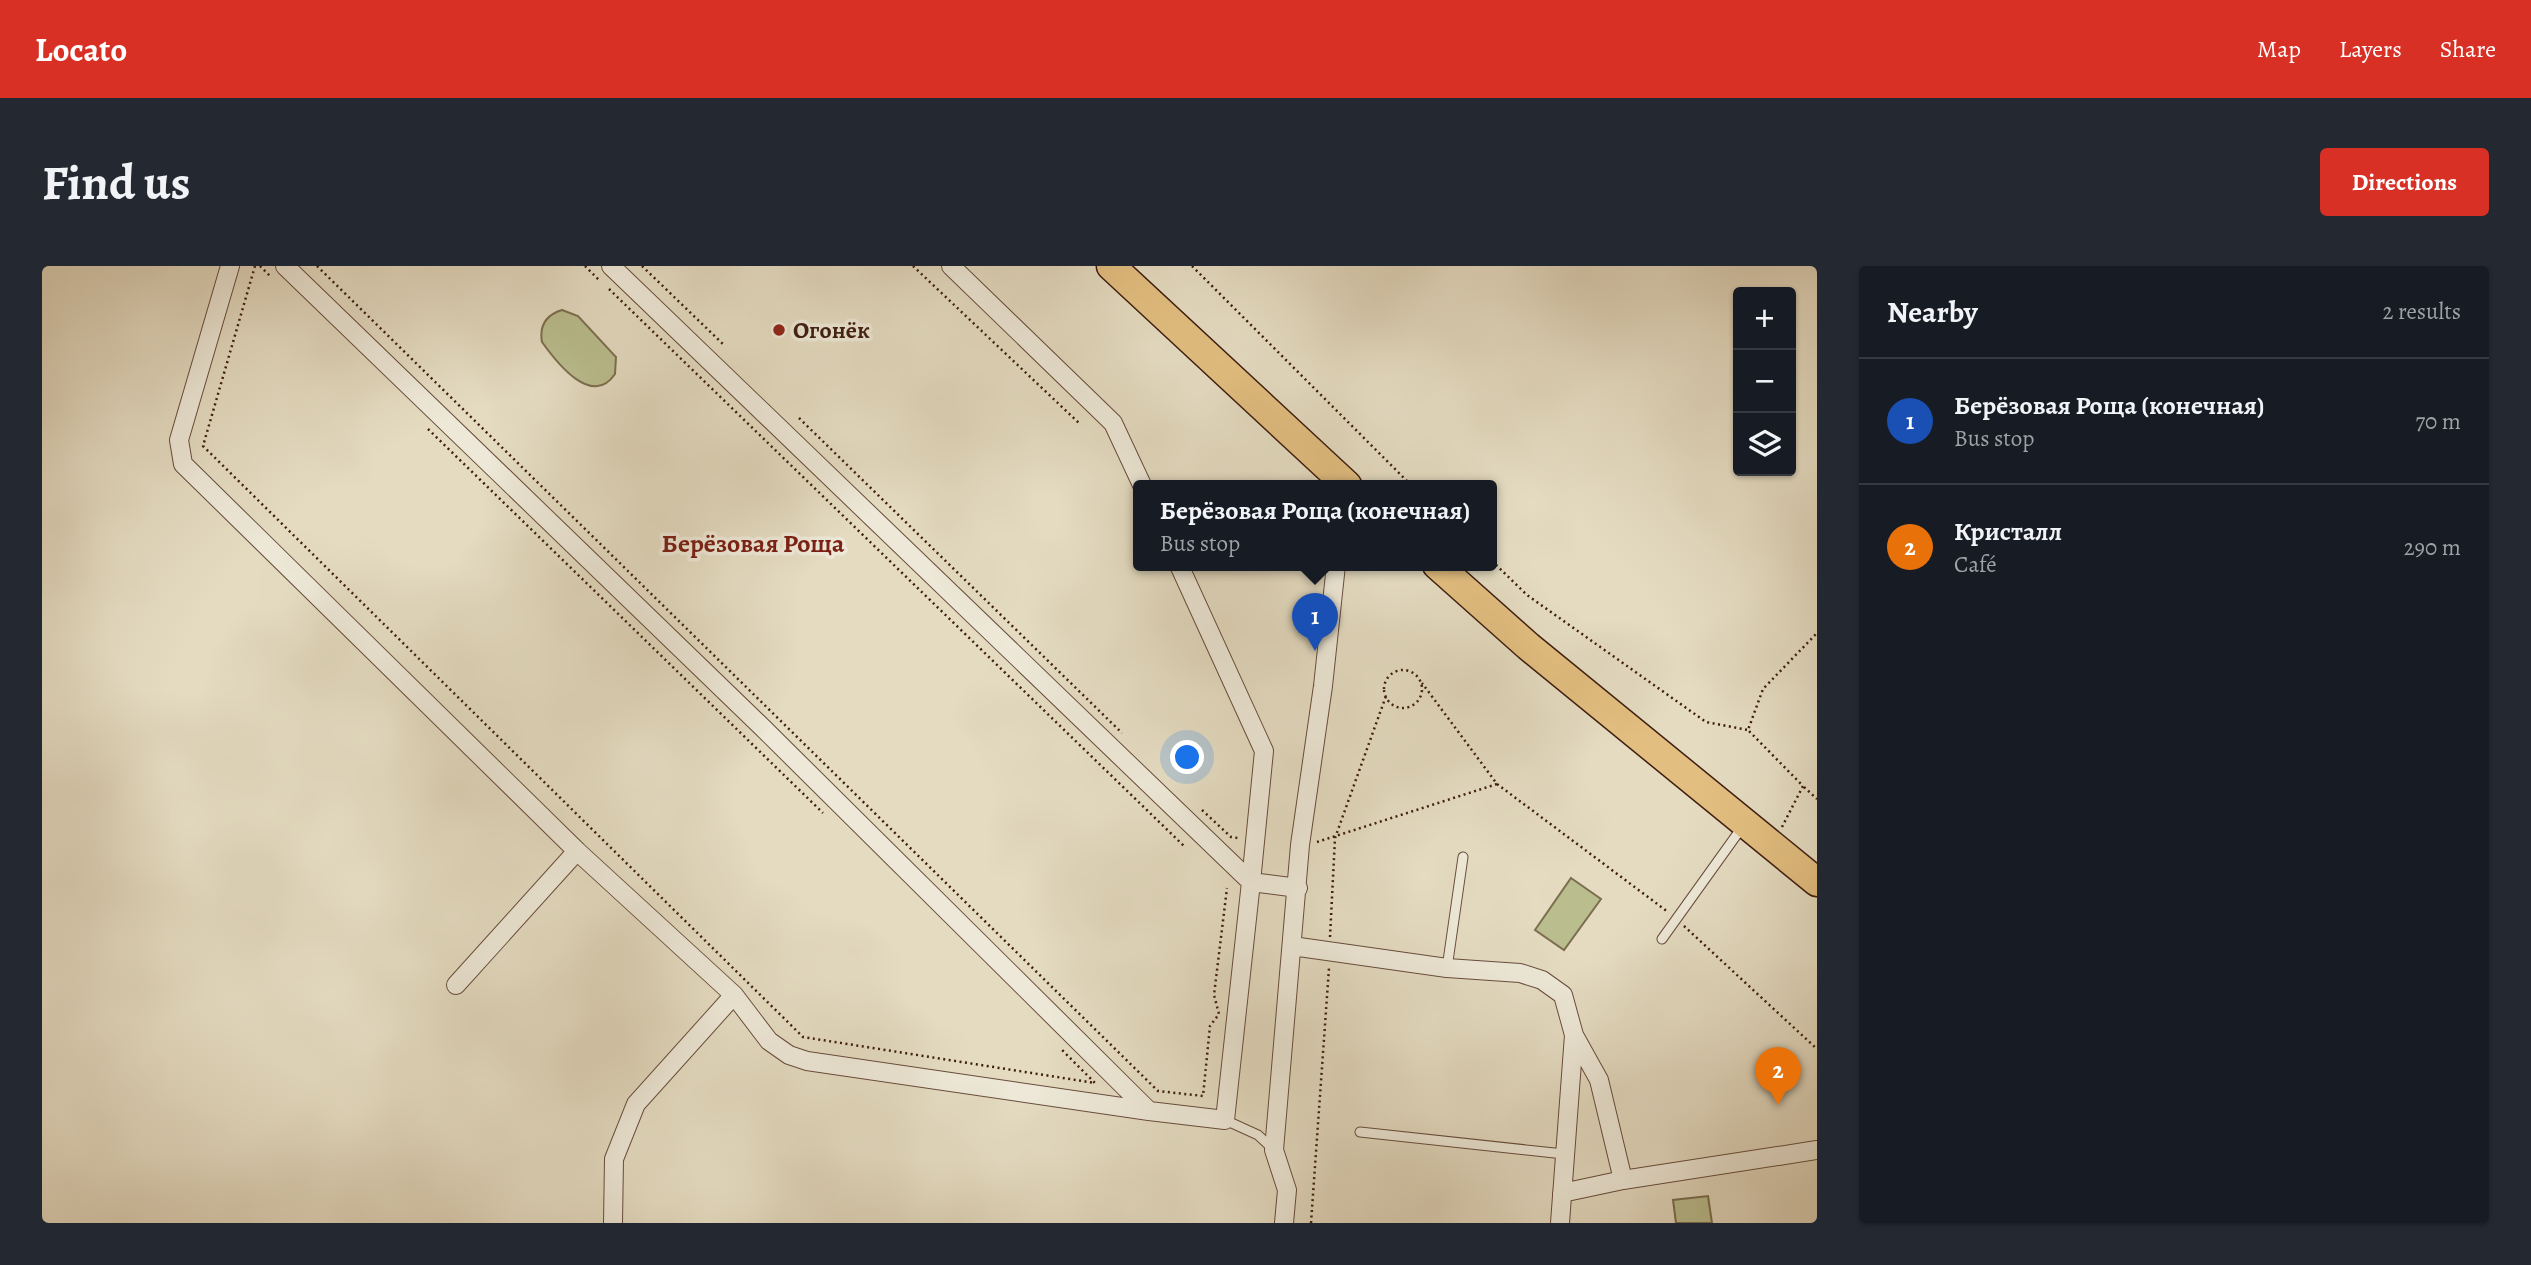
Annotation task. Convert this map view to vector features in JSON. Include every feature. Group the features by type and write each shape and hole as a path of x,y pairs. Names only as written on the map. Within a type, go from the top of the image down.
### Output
{"main road":[{"path":"1111,266 1342,480"},
{"path":"1444,571 1528,646 1817,882"}],"street":[{"path":"230,266 179,440 183,464 577,851 734,995 769,1041 798,1058 1225,1120 1264,751 1182,571"},
{"path":"285,266 762,727 1149,1111"},
{"path":"611,266 1251,882 1298,888"},
{"path":"951,266 1113,423 1140,480"},
{"path":"1284,1223 1287,1189 1274,1150 1300,845 1323,686 1335,571"},
{"path":"456,985 577,851"},
{"path":"1292,946 1447,968 1520,973 1542,980 1563,995 1574,1035 1599,1080 1623,1180"},
{"path":"613,1223 614,1159 636,1104 734,995"},
{"path":"1560,1223 1574,1035"},
{"path":"1562,1193 1623,1180 1817,1150"}],"lane":[{"path":"1662,939 1744,824"},
{"path":"1447,968 1463,857"},
{"path":"1225,1120 1258,1135 1274,1150"},
{"path":"1360,1132 1564,1154"}],"path":[{"path":"255,266 203,446 803,1037 1095,1083 1056,1045"},
{"path":"317,266 1158,1091 1203,1096 1210,1026 1219,1014 1214,995 1227,888"},
{"path":"585,266 1185,847"},
{"path":"642,266 726,346"},
{"path":"913,266 1080,424"},
{"path":"1192,266 1406,480"},
{"path":"799,418 1125,735"},
{"path":"424,425 830,820"},
{"path":"1497,566 1527,595 1706,722 1748,730 1817,799"},
{"path":"1748,730 1763,690 1817,633"},
{"path":"1311,1223 1330,952 1335,838 1386,696 1385,683 1397,671 1415,673 1497,785 1675,918 1817,1049"},
{"path":"1386,696 1394,705 1407,707 1421,696 1422,683"},
{"path":"1300,845 1335,838 1497,785"},
{"path":"1773,845 1803,786"},
{"path":"1193,801 1231,837 1255,843"}],"green space":[{"path":"562,310 578,316 616,357 615,374 606,383 596,386 576,379 556,361 542,342 545,321"},
{"path":"1571,878 1601,899 1564,950 1535,930"},
{"path":"1708,1196 1712,1223 1676,1223 1673,1200"}],"place":[{"name":"Огонёк","path":"779,330"},
{"name":"Берёзовая Роща (конечная)","path":"1315,651"},
{"name":"Кристалл","path":"1778,1105"}],"district":[{"name":"Берёзовая Роща","path":"753,543"}]}
